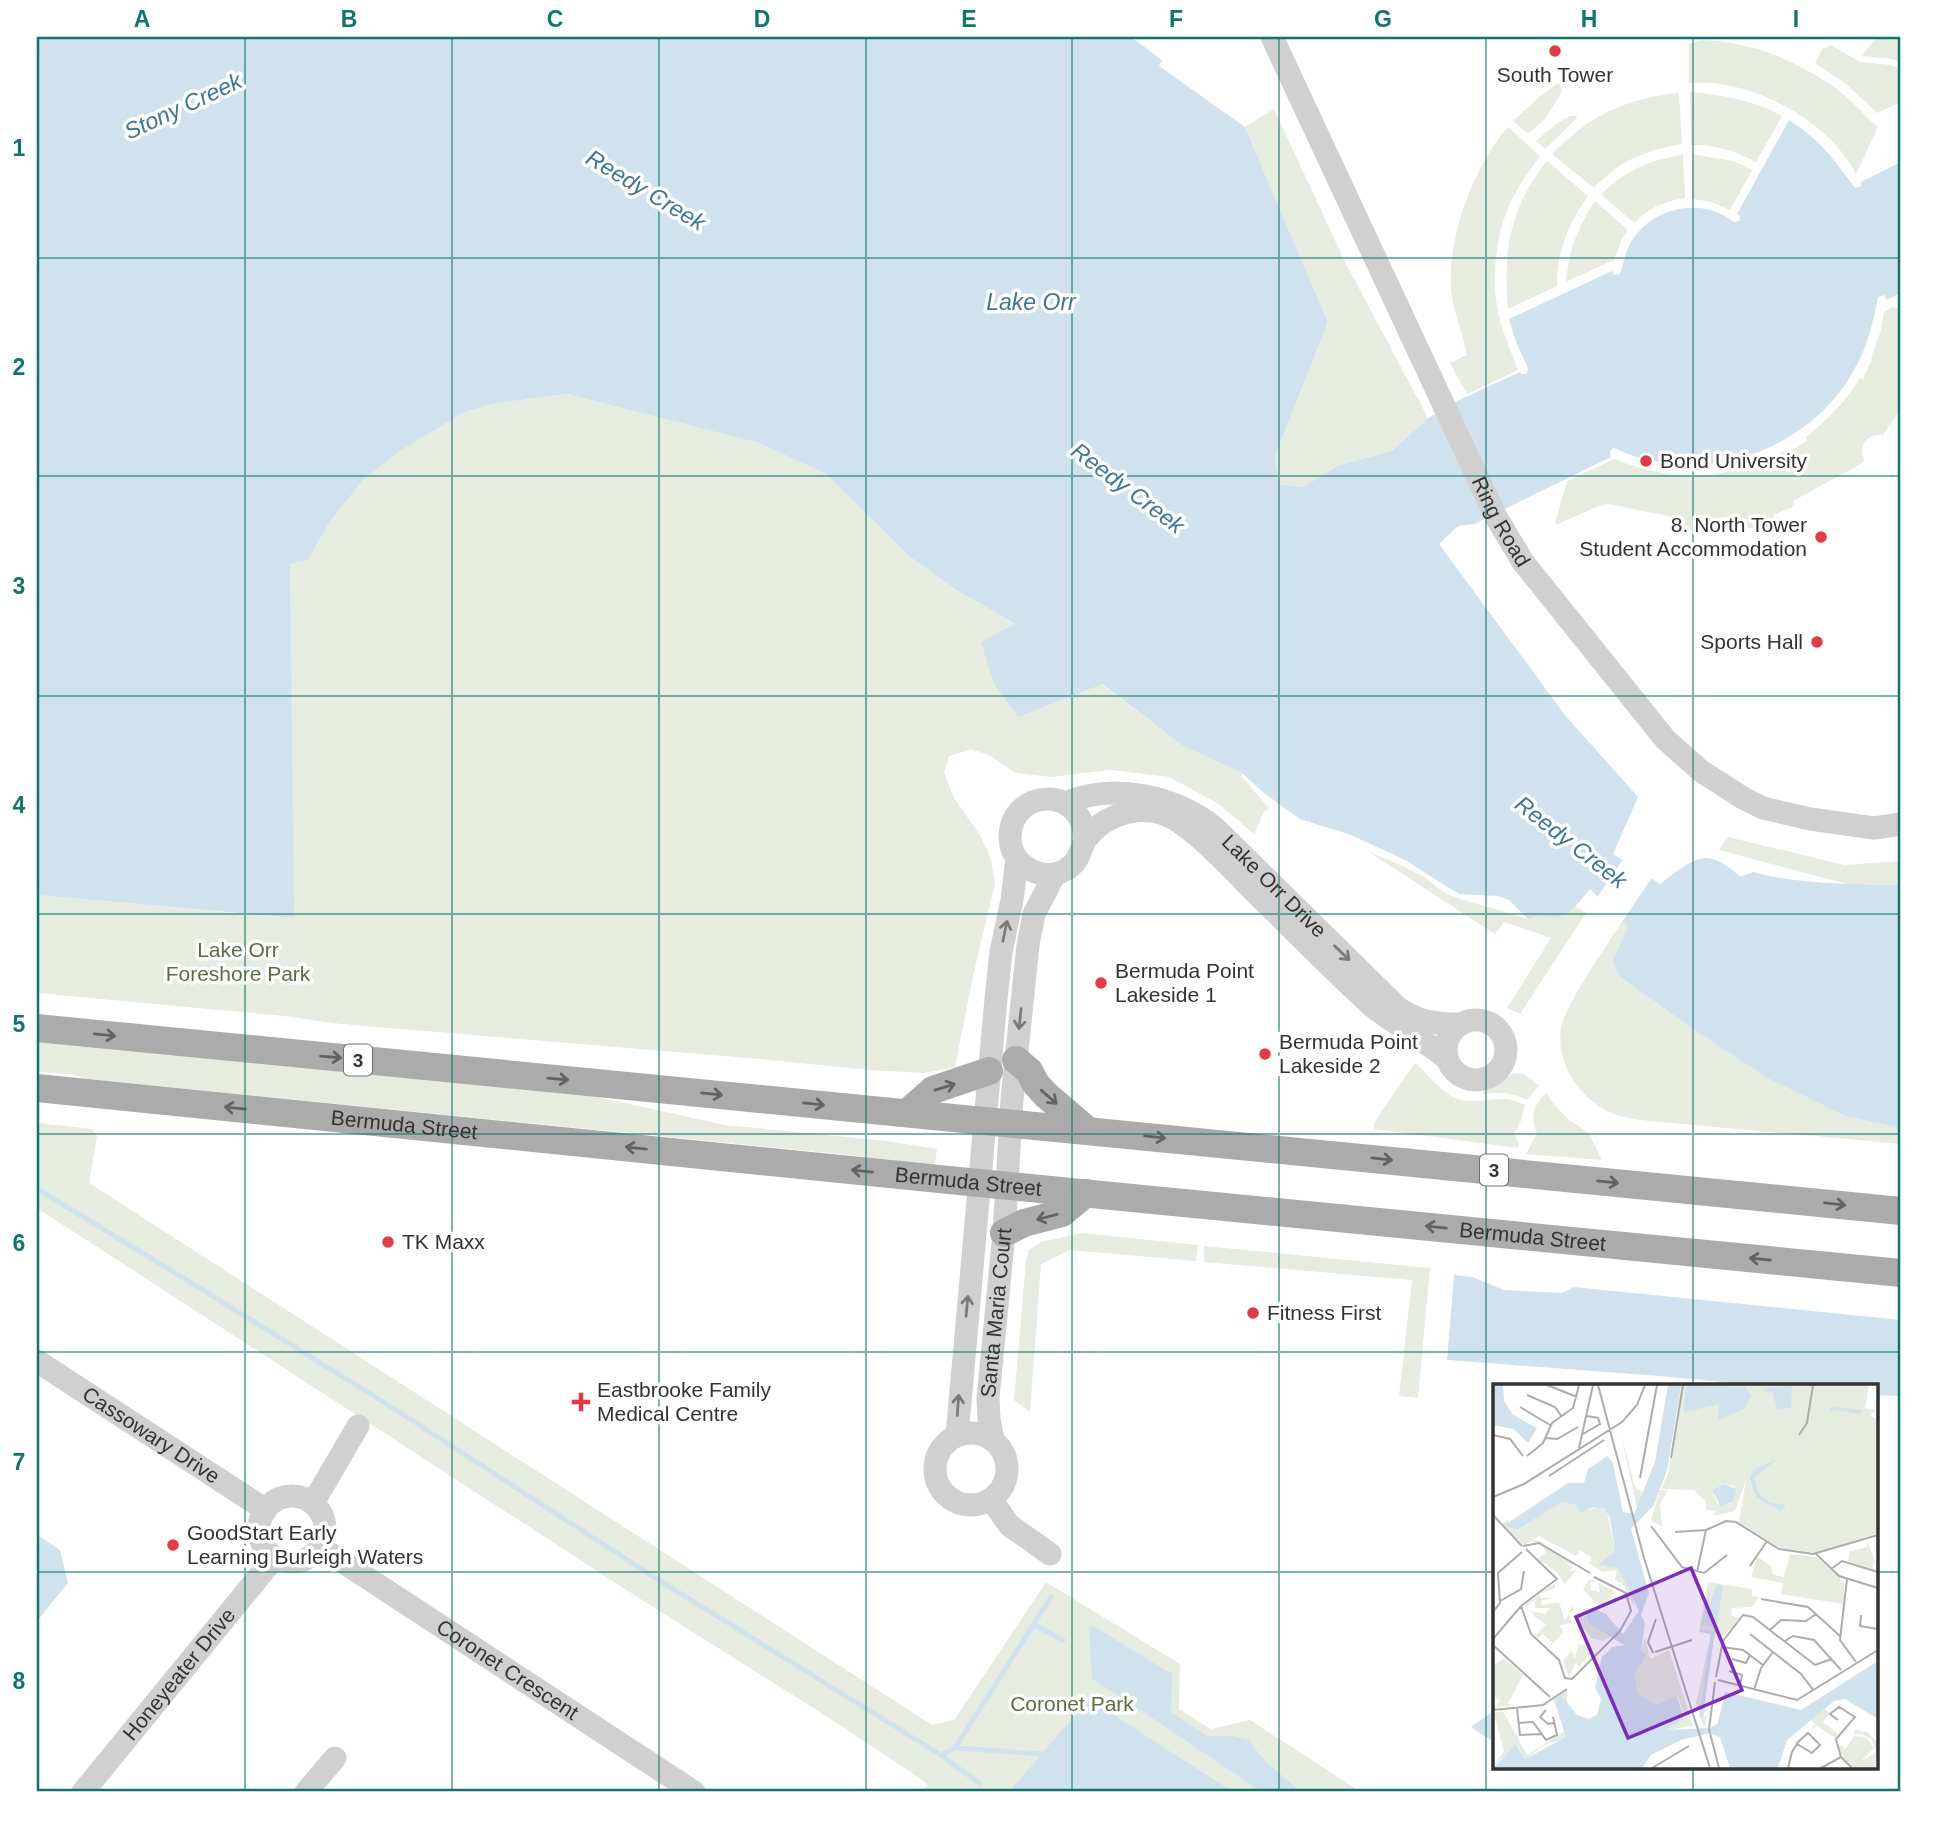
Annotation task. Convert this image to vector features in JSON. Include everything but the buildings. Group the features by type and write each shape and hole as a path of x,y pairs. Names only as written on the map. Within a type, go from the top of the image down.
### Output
{"main road":[{"name":"3","path":"37,1028 1901,1211"},
{"path":"1016,1060 1046,1095 1087,1130"},
{"path":"906,1113 933,1090 989,1071"},
{"name":"Bermuda Street","path":"37,1088 1901,1273"},
{"path":"1004,1233 1024,1223 1062,1213 1086,1193"}],"street":[{"name":"Ring Road","path":"1272,37 1496,517 1523,562 1648,718 1676,750 1701,771 1763,808 1810,820 1874,828 1901,824"},
{"name":"Lake Orr Drive","path":"1065,803 1081,796 1125,794 1161,800 1194,813 1215,828 1397,1007 1427,1023 1461,1024"},
{"path":"1041,799 1054,799 1065,803 1074,809 1081,819 1085,840 1082,852 1075,862 1055,874 1034,872 1017,859 1012,849 1010,839 1015,818 1030,803 1041,799"},
{"name":"Lake Orr Drive","path":"1085,840 1106,820 1124,813 1151,811 1183,824 1371,1006 1428,1043 1447,1059"},
{"path":"1007,1186 989,1071 1001,952 1017,859"},
{"path":"979,1183 1016,1060 1031,926 1038,905 1055,874"},
{"path":"1469,1020 1488,1022 1496,1027 1506,1042 1502,1066 1487,1079 1467,1079 1451,1068 1445,1052 1450,1033 1461,1024 1469,1020"},
{"name":"Santa Maria Court","path":"957,1436 979,1183"},
{"name":"Santa Maria Court","path":"993,1440 989,1398 1007,1186"},
{"name":"Cassowary Drive","path":"37,1361 266,1510"},
{"path":"313,1503 358,1426"},
{"path":"975,1433 985,1435 993,1440 1005,1457 1007,1468 1003,1486 991,1499 981,1504 959,1503 949,1498 937,1481 936,1461 940,1451 947,1442 957,1436 975,1433"},
{"path":"293,1496 313,1503 324,1519 324,1538 320,1547 304,1560 284,1561 275,1557 261,1541 259,1531 266,1510 282,1498 293,1496"},
{"path":"991,1499 1009,1525 1050,1554"},
{"name":"Coronet Crescent","path":"320,1547 694,1792"},
{"name":"Honeyeater Drive","path":"83,1792 275,1557"},
{"path":"306,1792 335,1758"}],"green space":[{"path":"1876,37 1901,37 1901,62 1862,56"},
{"path":"1702,40 1738,44 1774,55 1823,80 1843,94 1878,127 1856,174 1827,136 1785,106 1737,87 1689,83 1689,44"},
{"path":"1831,45 1860,62 1891,65 1901,69 1901,102 1877,113 1844,82 1815,63 1822,49"},
{"path":"1559,82 1562,91 1546,118 1528,134 1513,121"},
{"path":"1690,92 1738,99 1782,116 1756,162 1725,149 1691,145"},
{"path":"1679,93 1682,144 1634,158 1613,171 1594,188 1552,154 1580,129 1610,111 1642,99"},
{"path":"1274,109 1345,262 1428,418 1392,451 1339,465 1303,487 1279,484 1275,456 1328,322 1245,127"},
{"path":"1570,116 1577,118 1545,149 1536,141 1556,124"},
{"path":"1508,127 1540,156 1511,201 1497,246 1495,278 1498,309 1518,370 1467,394 1450,363 1467,355 1453,303 1452,258 1456,234 1472,186 1495,144"},
{"path":"1692,154 1733,161 1752,170 1730,210 1712,202 1692,199"},
{"path":"1683,155 1685,198 1657,206 1634,223 1601,194 1639,167"},
{"path":"1547,161 1588,196 1575,217 1561,250 1557,286 1508,309 1507,268 1511,231 1524,196"},
{"path":"1595,201 1628,230 1614,260 1566,282 1575,240"},
{"path":"1892,307 1901,309 1901,409 1883,435 1872,436 1865,442 1862,450 1864,461 1793,501 1794,506 1774,515 1775,523 1737,531 1700,533 1701,530 1692,531 1668,516 1608,504 1555,523 1567,481 1614,459 1647,470 1695,476 1746,467 1747,470 1785,451 1787,453 1807,441 1806,437 1836,410 1860,378 1863,379 1872,359 1884,312"},
{"name":"Lake Orr Foreshore Park","path":"567,394 761,443 826,474 909,556 958,591 1016,625 1183,746 1242,773 1241,776 1269,808 1264,812 1254,834 1219,804 1169,777 1110,770 1051,777 1016,773 991,756 971,749 949,756 944,772 954,798 980,835 991,859 995,883 955,1067 924,1073 341,1024 284,1016 37,993 37,895 293,918 290,563 308,560 329,523 363,480 400,451 463,413 491,404"},
{"path":"1728,837 1844,865 1901,861 1901,885 1847,884 1719,850"},
{"path":"1369,852 1414,872 1445,893 1527,919 1535,915 1560,916 1575,906 1586,913 1520,1014 1507,1008 1551,938 1504,922 1495,934"},
{"path":"1622,922 1628,928 1630,984 1767,1078 1845,1116 1901,1128 1901,1144 1640,1120 1624,1117 1597,1105 1568,1072 1560,1044 1561,1029 1576,994"},
{"path":"37,1041 597,1097 725,1125 887,1141 937,1149 935,1163 907,1164 859,1156 88,1079 70,1074 37,1072"},
{"path":"1415,1063 1442,1090 1460,1100 1506,1099 1525,1105 1521,1121 1514,1133 1518,1148 1374,1129 1374,1123"},
{"path":"1514,1073 1525,1075 1539,1086 1527,1100 1505,1093 1482,1094 1483,1092"},
{"path":"1546,1093 1568,1119 1589,1133 1602,1160 1526,1154 1537,1134 1535,1108"},
{"name":"Coronet Park","path":"37,1123 92,1129 97,1136 89,1183 932,1725 954,1720 1046,1582 1180,1664 1179,1709 1211,1729 1250,1720 1361,1792 921,1792 928,1785 917,1776 37,1208"},
{"path":"1082,1233 1198,1245 1196,1261 1069,1250 1041,1264 1030,1412 1014,1400 1029,1250 1041,1242"},
{"path":"1204,1246 1430,1268 1418,1398 1399,1396 1412,1280 1204,1262"}],"water":[{"name":"Lake Orr","path":"37,37 1131,37 1162,60 1159,66 1245,127 1328,322 1275,456 1279,484 1303,487 1339,465 1392,451 1428,418 1459,400 1520,372 1527,374 1528,368 1509,319 1612,271 1614,275 1620,274 1630,243 1642,228 1654,219 1680,209 1694,208 1708,209 1734,222 1740,221 1737,214 1789,120 1826,151 1855,188 1861,186 1861,182 1901,162 1901,293 1886,300 1884,295 1878,297 1860,360 1842,389 1807,425 1764,450 1716,463 1667,463 1643,459 1613,448 1610,451 1611,457 1474,524 1458,526 1439,544 1564,714 1638,797 1613,854 1660,884 1688,864 1706,858 1720,862 1741,877 1753,872 1808,882 1901,885 1901,1128 1845,1116 1767,1078 1630,984 1618,974 1613,960 1628,928 1590,889 1566,914 1528,919 1509,900 1498,896 1459,894 1405,860 1351,835 1300,819 1265,794 1242,773 1183,746 1102,684 1018,717 994,684 981,642 1015,624 958,591 909,556 826,474 760,443 567,394 491,404 463,413 400,451 363,480 329,523 308,560 290,564 294,918 37,895"},
{"path":"1454,1275 1472,1277 1504,1290 1562,1293 1574,1287 1901,1320 1901,1396 1878,1395 1878,1384 1743,1384 1447,1360"},
{"path":"37,1535 60,1550 68,1583 37,1621"},
{"path":"1093,1626 1172,1674 1171,1712 1207,1736 1233,1736 1249,1740 1264,1760 1301,1792 1262,1792 1092,1679 1089,1628"},
{"path":"1089,1699 1233,1792 1009,1792"},
{"path":"1493,1711 1493,1742 1471,1727"}],"pier":[{"path":"1624,858 1653,876 1620,925 1596,899"}],"waterway":[{"path":"37,1189 396,1410 646,1572 941,1755 955,1748 1051,1597"},
{"path":"1034,1625 1063,1640"},
{"path":"955,1748 1043,1754"},
{"path":"941,1755 979,1783"}],"place":[{"name":"South Tower","path":"1555,51"},
{"name":"Bond University","path":"1646,461"},
{"name":"8. North Tower Student Accommodation","path":"1821,537"},
{"name":"Sports Hall","path":"1817,642"},
{"name":"Bermuda Point Lakeside 1","path":"1101,983"},
{"name":"Bermuda Point Lakeside 2","path":"1265,1054"},
{"name":"TK Maxx","path":"388,1242"},
{"name":"Fitness First","path":"1253,1313"},
{"name":"Eastbrooke Family Medical Centre","path":"581,1402"},
{"name":"GoodStart Early Learning Burleigh Waters","path":"173,1545"}],"water label":[{"name":"Stony Creek","path":"183,106"},
{"name":"Reedy Creek","path":"646,190"},
{"name":"Reedy Creek","path":"1128,488"},
{"name":"Reedy Creek","path":"1571,842"}]}
